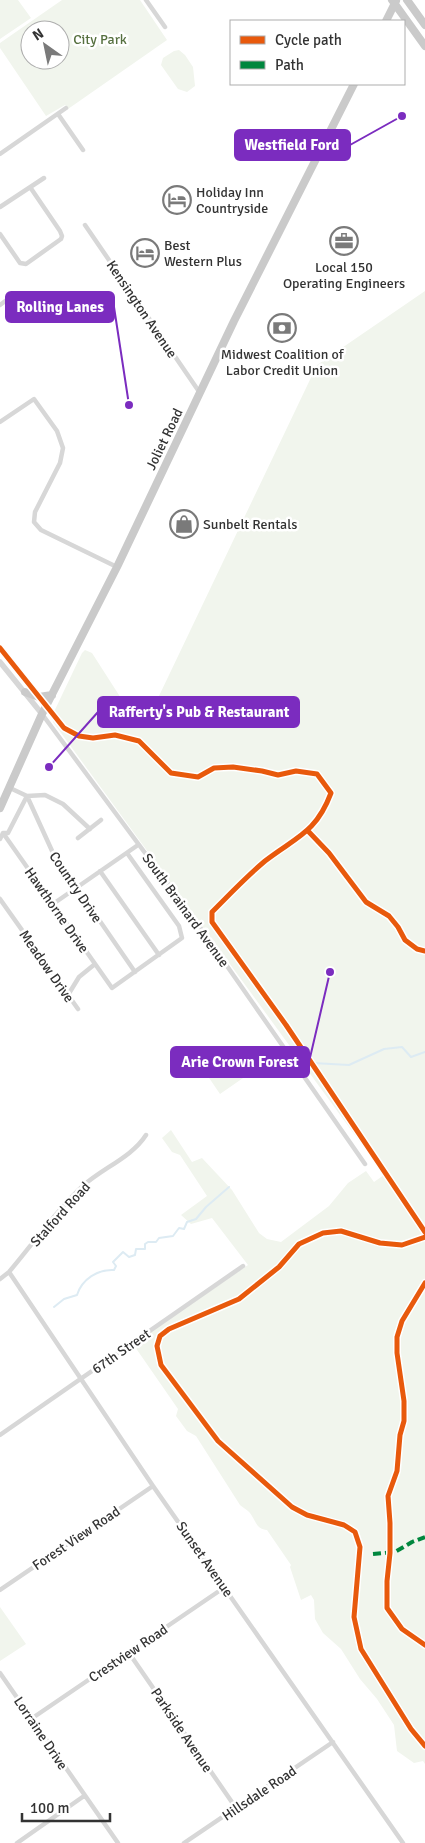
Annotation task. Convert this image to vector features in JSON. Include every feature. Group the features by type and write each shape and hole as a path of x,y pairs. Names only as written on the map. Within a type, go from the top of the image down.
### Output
{"main road":[{"path":"407,0 425,25"},
{"path":"386,20 395,1"},
{"path":"395,1 425,46"},
{"name":"Joliet Road","path":"0,808 42,714 117,567 234,321 353,85"},
{"path":"25,692 39,697 52,695"}],"street":[{"path":"146,0 164,26"},
{"path":"0,154 66,108"},
{"path":"58,114 83,150"},
{"path":"0,207 44,178"},
{"path":"0,234 20,263 26,264 62,236 30,187"},
{"name":"Kensington Avenue","path":"85,225 200,393"},
{"path":"0,305 8,299"},
{"path":"0,422 34,399 57,431 63,448 60,463 35,512 34,522 41,530 117,567"},
{"name":"South Brainard Avenue","path":"0,662 42,714 202,931 365,1164"},
{"path":"10,788 27,796 45,795 63,804 90,829"},
{"path":"0,839 3,833 8,833 27,796"},
{"name":"Country Drive","path":"27,796 53,854 135,972"},
{"path":"78,838 101,820"},
{"name":"Hawthorne Drive","path":"3,833 112,988 135,972"},
{"path":"53,904 138,845"},
{"path":"127,853 179,926 182,938 135,972"},
{"path":"100,872 159,955"},
{"name":"Meadow Drive","path":"0,899 78,1009"},
{"path":"68,995 78,977 95,964"},
{"name":"Stalford Road","path":"0,1279 10,1272 73,1195 91,1179 140,1144 146,1135"},
{"name":"67th Street","path":"0,1435 243,1266"},
{"name":"Sunset Avenue","path":"10,1272 153,1486 225,1586 402,1843"},
{"name":"Forest View Road","path":"0,1590 153,1486"},
{"name":"Crestview Road","path":"31,1719 225,1586"},
{"name":"Parkside Avenue","path":"129,1652 236,1808"},
{"name":"Lorraine Drive","path":"0,1673 118,1843"},
{"name":"Hillsdale Road","path":"184,1843 333,1742"},
{"path":"17,1843 84,1796"}],"green space":[{"path":"0,0 18,0 31,18 20,20 20,25 0,39"},
{"name":"City Park","path":"62,0 140,0 167,40 68,109 65,105 46,116 0,48 0,43 20,29 20,70 70,70 70,20 33,20"},
{"path":"179,50 193,67 195,86 187,92 178,89 161,65 163,58"},
{"path":"425,291 425,1764 423,1761 414,1763 397,1751 394,1725 377,1699 360,1679 341,1649 323,1633 315,1619 314,1600 311,1595 301,1600 290,1567 291,1565 267,1530 258,1526 249,1512 240,1505 196,1436 187,1431 176,1416 178,1409 133,1344 248,1265 212,1218 191,1224 181,1215 207,1196 180,1155 172,1152 162,1138 171,1130 192,1162 202,1158 232,1190 259,1233 267,1239 281,1242 329,1206 348,1183 366,1171 374,1182 384,1175 53,722 52,716 85,650 92,653 126,706 148,719 317,365"},
{"path":"229,1051 246,1076 220,1094 203,1069"},
{"path":"0,1607 26,1644 0,1661"}],"waterway":[{"path":"313,1063 349,1065 384,1049 402,1047 411,1057 425,1052"},
{"path":"306,1072 312,1063"},
{"path":"54,1307 64,1299 77,1295 79,1289 91,1276 102,1271 114,1270 116,1266 113,1262 123,1252 129,1257 135,1255 136,1249 145,1249 145,1244 148,1242 156,1242 159,1238 173,1236 179,1228 184,1229 187,1222 196,1219 206,1207 229,1187"}],"marked path":[{"path":"373,1554 395,1552 425,1537"}],"cycle path":[{"path":"0,648 64,728 79,736 93,738 115,735 139,741 171,773 198,777 214,768 233,767 278,775 296,771 317,774 331,793 319,817 312,826 265,861 245,879 212,912 212,922 286,1025 425,1232"},
{"path":"308,831 329,853 366,902 389,916 405,940 417,949 425,951"},
{"path":"425,1237 402,1245 380,1243 341,1231 323,1233 299,1244 279,1267 239,1299 169,1329 160,1336 157,1346 161,1365 218,1441 292,1507 307,1515 344,1525 355,1532 360,1547 354,1617 361,1649 411,1729 425,1746"},
{"path":"425,1283 402,1321 397,1337 397,1353 404,1401 404,1421 400,1435 397,1471 388,1496 390,1553 387,1581 387,1608 402,1629 425,1645"}],"place":[{"name":"Westfield Ford","path":"402,116"},
{"name":"Holiday Inn Countryside","path":"177,200"},
{"name":"Local 150 Operating Engineers","path":"344,241"},
{"name":"Best Western Plus","path":"145,253"},
{"name":"Midwest Coalition of Labor Credit Union","path":"282,328"},
{"name":"Rolling Lanes","path":"129,405"},
{"name":"Sunbelt Rentals","path":"184,524"},
{"name":"Rafferty's Pub & Restaurant","path":"49,767"},
{"name":"Arie Crown Forest","path":"330,972"}]}
